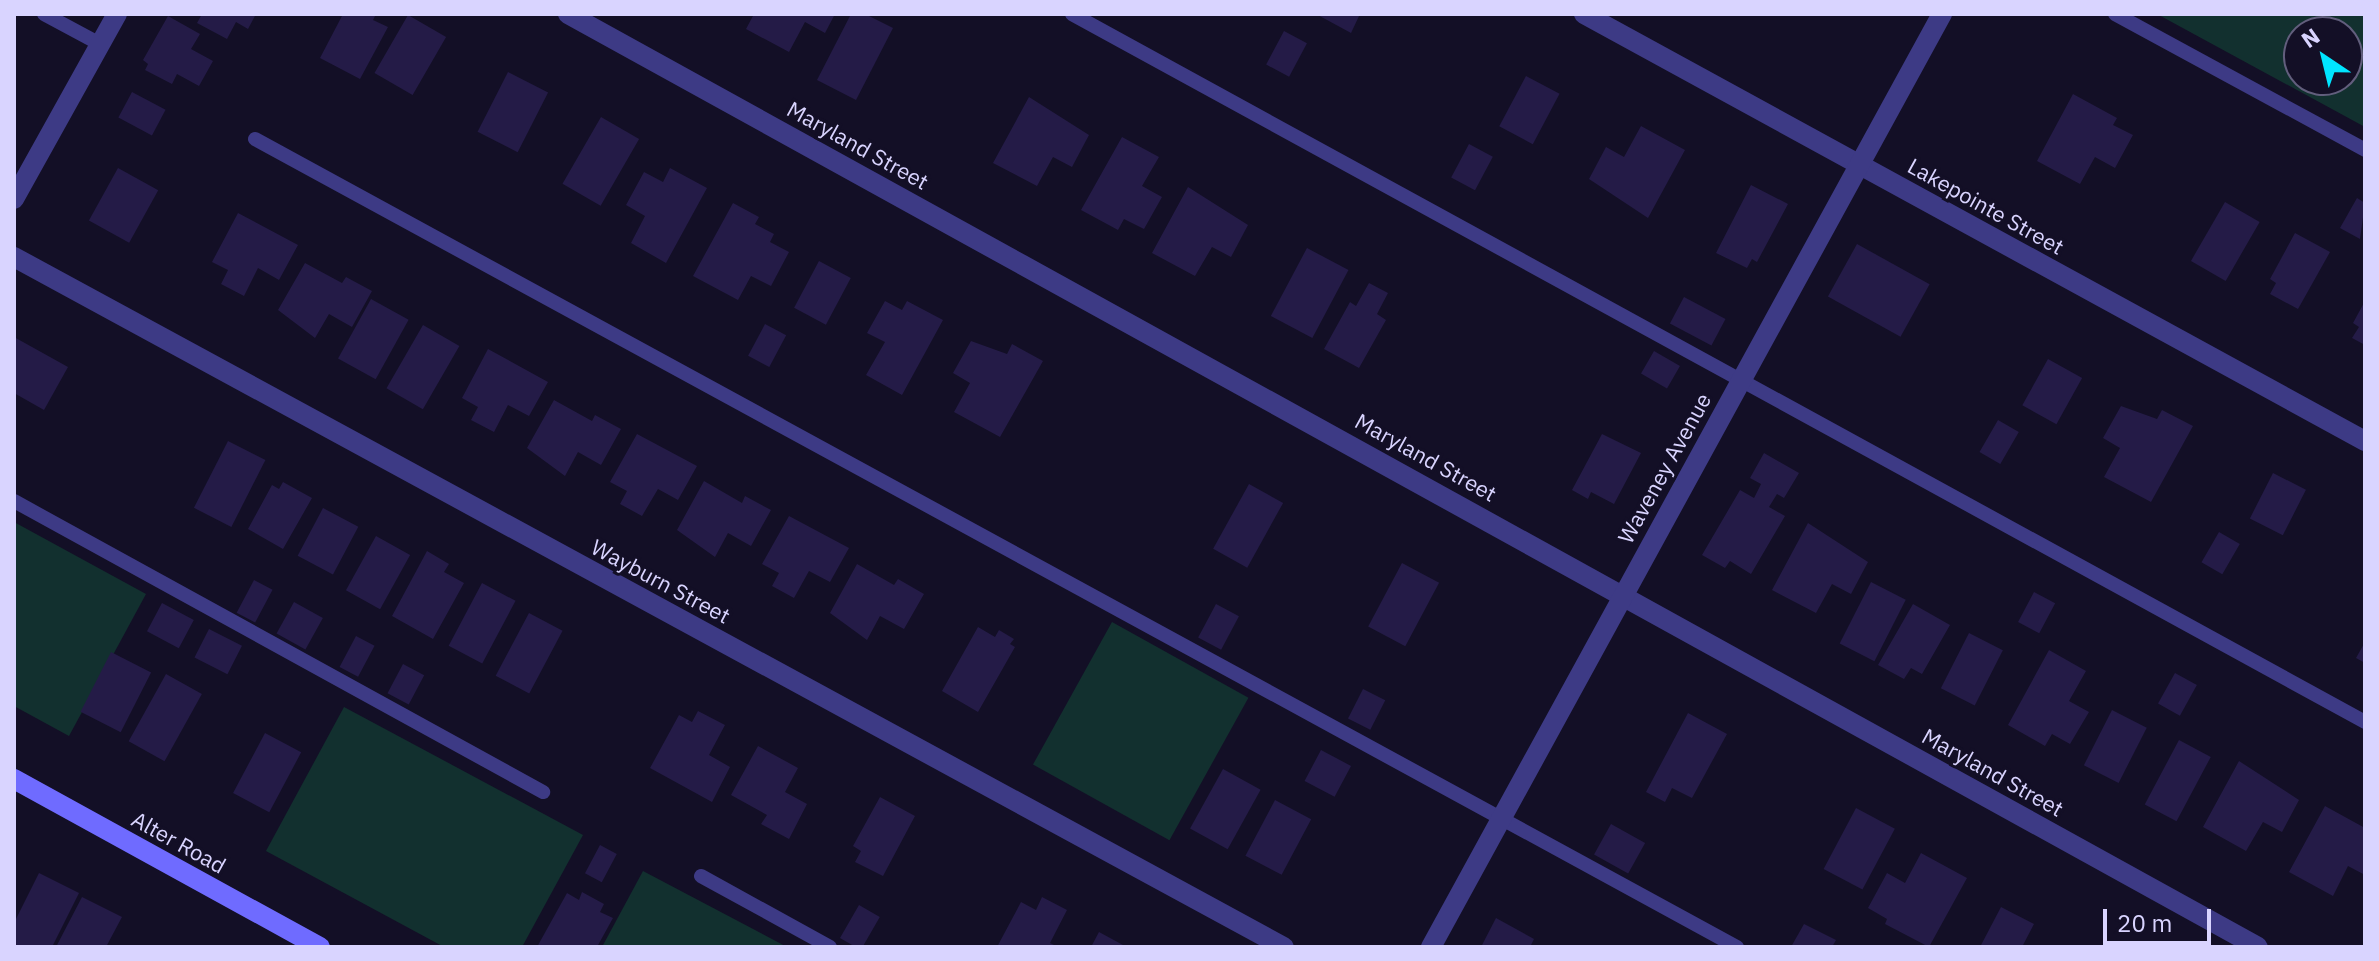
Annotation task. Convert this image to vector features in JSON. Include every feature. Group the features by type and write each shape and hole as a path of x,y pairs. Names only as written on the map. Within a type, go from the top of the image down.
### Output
{"street":[{"path":"14,199 117,14"},
{"name":"Maryland Street","path":"568,14 1623,593 2258,947"},
{"name":"Lakepointe Street","path":"1584,14 2365,441"},
{"name":"Waveney Avenue","path":"1431,947 1942,14"},
{"name":"Wayburn Street","path":"14,257 1284,947"},
{"name":"Alter Road","path":"14,779 288,939 320,947"}],"lane":[{"path":"44,14 100,44"},
{"path":"1072,14 1739,382 2365,722"},
{"path":"2115,14 2365,150"},
{"path":"255,139 1502,816 1737,947"},
{"path":"14,501 543,792"},
{"path":"701,876 830,947"}],"green space":[{"path":"2157,14 2365,14 2365,127 2308,96 2363,96 2363,16 2283,16 2283,82"},
{"path":"14,522 146,594 69,736 14,706"},
{"path":"1112,622 1248,698 1169,840 1033,765"},
{"path":"344,707 583,835 522,947 444,947 266,851"},
{"path":"643,871 787,947 602,947"}],"building":[{"path":"202,14 256,14 248,29 236,22 227,39 197,23"},
{"path":"343,14 376,14 373,20 388,27 360,79 320,58"},
{"path":"754,14 835,14 825,33 805,22 789,52 746,29"},
{"path":"851,14 865,14 893,28 856,100 817,80"},
{"path":"1316,14 1360,14 1351,33"},
{"path":"408,15 446,37 413,95 374,73"},
{"path":"168,16 200,34 191,49 213,61 199,86 177,74 172,84 145,70 148,64 143,60"},
{"path":"1284,31 1307,43 1289,77 1266,65"},
{"path":"508,72 548,92 518,152 478,132"},
{"path":"1526,76 1560,94 1533,144 1499,126"},
{"path":"132,92 166,110 152,135 118,118"},
{"path":"2073,94 2117,118 2113,125 2133,135 2115,168 2095,157 2080,184 2037,161"},
{"path":"1029,97 1089,135 1072,167 1053,157 1037,186 993,163"},
{"path":"601,117 639,139 601,206 562,184"},
{"path":"1641,126 1685,150 1648,218 1589,179 1606,147 1624,157"},
{"path":"1122,137 1159,157 1142,186 1162,197 1144,229 1124,219 1118,230 1081,210"},
{"path":"1469,144 1493,157 1475,190 1451,178"},
{"path":"118,168 158,190 129,243 89,220"},
{"path":"670,168 707,188 666,263 631,243 645,216 626,205 644,172 663,182"},
{"path":"1751,185 1788,204 1757,262 1752,259 1747,268 1716,253"},
{"path":"1188,187 1248,225 1231,257 1212,247 1195,276 1152,253"},
{"path":"2357,198 2365,203 2360,239 2340,228"},
{"path":"2225,202 2260,222 2226,281 2191,261"},
{"path":"733,203 759,217 755,224 774,234 770,242 789,252 771,286 751,276 738,300 693,276"},
{"path":"238,213 298,245 279,280 258,268 244,296 221,284 228,270 212,262"},
{"path":"2295,233 2330,252 2298,309 2270,294 2276,283 2270,279"},
{"path":"1857,244 1930,284 1901,337 1828,296"},
{"path":"1307,248 1348,270 1312,338 1271,316"},
{"path":"819,261 851,278 826,325 794,308"},
{"path":"305,263 342,283 346,277 372,291 352,327 329,314 315,338 278,310"},
{"path":"1369,283 1388,293 1377,314 1386,320 1359,368 1324,349 1350,302 1356,306"},
{"path":"1684,297 1725,319 1711,346 1670,323"},
{"path":"371,299 409,320 376,379 338,358"},
{"path":"885,301 902,310 907,301 943,320 902,395 866,375 885,342 867,333"},
{"path":"2365,301 2365,345 2352,338 2359,327 2353,323"},
{"path":"765,324 786,335 769,367 748,356"},
{"path":"423,325 459,346 423,409 386,388"},
{"path":"14,337 68,367 44,410 14,393"},
{"path":"971,341 1007,354 1012,344 1043,361 1000,437 954,412 970,383 953,373"},
{"path":"488,349 548,382 529,416 508,405 494,432 471,420 478,407 462,398"},
{"path":"1654,351 1680,366 1667,389 1641,374"},
{"path":"2048,359 2082,378 2056,424 2022,405"},
{"path":"554,400 592,421 595,415 621,429 601,465 578,452 565,476 527,448"},
{"path":"2121,406 2157,419 2162,410 2193,426 2151,502 2104,477 2120,448 2103,438"},
{"path":"1998,420 2019,432 2000,464 1980,452"},
{"path":"637,434 697,466 678,500 658,489 642,516 620,504 627,491 610,482"},
{"path":"1602,434 1641,453 1614,504 1591,492 1588,499 1572,490"},
{"path":"228,441 265,460 231,527 194,508"},
{"path":"1764,453 1799,473 1784,498 1777,494 1769,507 1785,516 1751,574 1730,561 1725,568 1702,555 1740,490 1754,498 1761,484 1750,478"},
{"path":"2273,473 2306,490 2283,535 2250,518"},
{"path":"704,481 742,503 745,496 771,510 751,546 728,533 715,557 677,530"},
{"path":"283,482 312,498 283,549 248,529 272,485 279,489"},
{"path":"1249,484 1283,503 1247,568 1213,549"},
{"path":"323,508 358,527 333,574 298,556"},
{"path":"789,516 849,548 830,582 809,571 794,598 772,586 779,573 762,564"},
{"path":"1808,523 1868,562 1851,594 1832,584 1816,613 1772,590"},
{"path":"2219,532 2240,544 2222,574 2202,562"},
{"path":"376,536 410,555 380,609 346,590"},
{"path":"427,551 449,564 444,572 464,583 433,639 392,616"},
{"path":"1402,563 1439,583 1405,646 1368,627"},
{"path":"857,564 894,585 898,579 924,594 904,629 880,616 867,640 830,613"},
{"path":"254,580 273,590 255,623 237,613"},
{"path":"1871,582 1906,600 1874,661 1840,643"},
{"path":"482,583 516,601 482,664 449,646"},
{"path":"2034,592 2055,603 2039,633 2018,622"},
{"path":"294,602 323,618 305,649 277,633"},
{"path":"162,603 194,620 179,648 147,631"},
{"path":"1216,604 1239,616 1221,650 1198,638"},
{"path":"1913,604 1950,625 1922,674 1911,668 1904,679 1878,665"},
{"path":"529,613 563,631 529,694 496,676"},
{"path":"978,627 995,637 999,630 1014,639 1010,644 1015,647 978,712 942,691"},
{"path":"209,629 242,646 227,674 194,658"},
{"path":"1969,633 2003,650 1975,705 1941,688"},
{"path":"356,636 375,646 358,677 340,667"},
{"path":"2365,642 2365,663 2356,658"},
{"path":"2049,650 2086,671 2069,701 2089,712 2070,744 2052,734 2045,746 2008,725"},
{"path":"111,652 151,672 121,732 81,712"},
{"path":"403,664 424,675 409,704 388,693"},
{"path":"2175,673 2197,685 2180,716 2158,704"},
{"path":"166,674 202,694 165,761 129,741"},
{"path":"1363,689 1385,700 1370,730 1348,718"},
{"path":"2112,710 2147,728 2119,783 2084,765"},
{"path":"698,711 725,725 709,755 730,767 712,802 650,768 679,715 692,722"},
{"path":"1688,713 1727,734 1692,798 1672,788 1665,802 1646,792"},
{"path":"265,733 301,752 269,812 233,793"},
{"path":"2179,740 2211,757 2177,821 2145,804"},
{"path":"758,746 798,768 785,792 807,804 789,839 761,824 767,815 731,795"},
{"path":"1321,750 1351,766 1335,797 1305,781"},
{"path":"2239,761 2299,800 2282,832 2263,822 2246,851 2203,827"},
{"path":"1223,769 1261,790 1228,849 1190,828"},
{"path":"880,797 915,816 883,876 855,862 861,851 853,846"},
{"path":"1275,800 1311,819 1282,875 1245,856"},
{"path":"2325,806 2365,828 2365,875 2348,866 2333,896 2289,872"},
{"path":"1856,808 1895,829 1862,890 1824,869"},
{"path":"1611,824 1645,843 1628,874 1594,855"},
{"path":"600,845 617,854 602,882 585,873"},
{"path":"1921,853 1967,878 1929,947 1885,924 1887,919 1868,908 1887,873 1905,883"},
{"path":"39,873 79,893 52,947 14,947 14,923"},
{"path":"582,892 604,904 600,912 613,918 597,947 537,947 567,893 579,900"},
{"path":"82,897 122,917 106,947 56,947"},
{"path":"1042,897 1067,910 1050,943 1058,947 997,947 1021,902 1036,910"},
{"path":"859,905 880,917 862,947 856,947 840,938"},
{"path":"2001,907 2034,924 2022,947 1980,947"},
{"path":"1496,918 1534,939 1530,947 1481,947"},
{"path":"1804,924 1836,940 1832,947 1791,947"},
{"path":"1099,932 1123,945 1091,947"}]}
